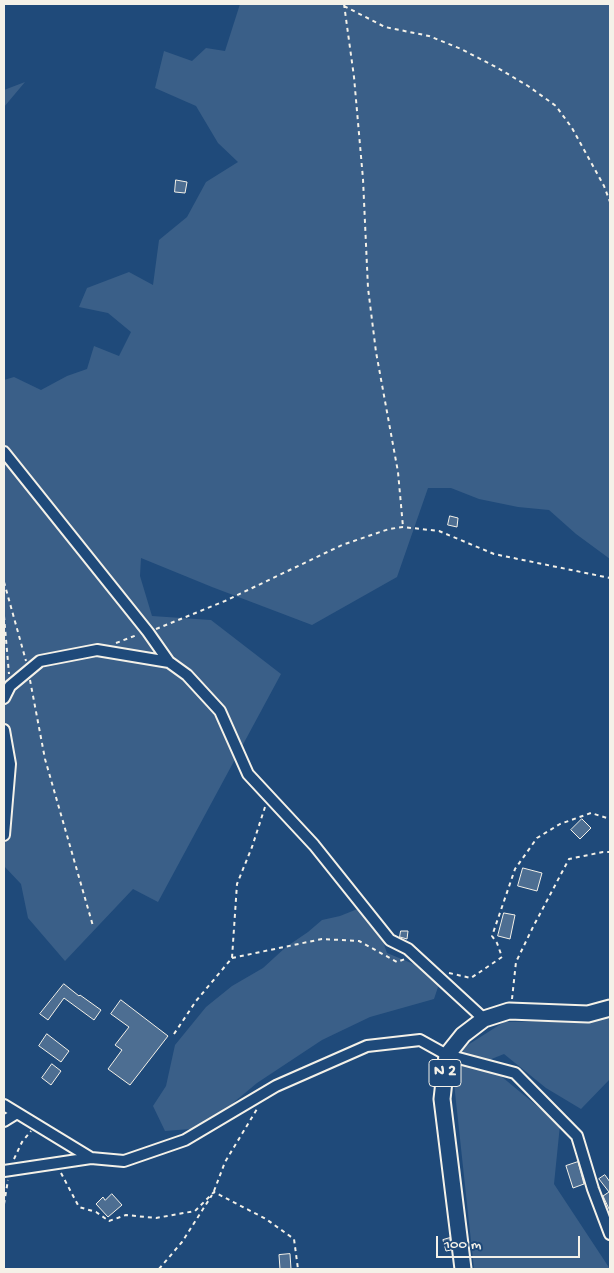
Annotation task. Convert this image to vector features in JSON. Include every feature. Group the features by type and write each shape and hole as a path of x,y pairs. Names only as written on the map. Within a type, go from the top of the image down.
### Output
{"main road":[{"name":"N 2","path":"463,1269 442,1099 447,1055 464,1035 484,1019 509,1011 588,1014 610,1008"}],"street":[{"path":"4,452 148,632 169,662 187,675 220,712 248,774 314,845 390,940 408,949 484,1019"},
{"path":"4,698 10,686 40,661 97,650 169,662"},
{"path":"4,730 10,764 4,835"},
{"path":"4,1172 91,1158 124,1161 185,1140 276,1086 366,1046 420,1040 447,1055 515,1073 578,1136 609,1228"},
{"path":"4,1105 91,1158"},
{"path":"4,1121 17,1113"}],"path":[{"path":"344,5 385,27 429,36 461,49 496,66 556,106 572,128 604,186 610,202"},
{"path":"344,5 354,77 363,179 368,288 376,352 398,472 403,527"},
{"path":"97,650 225,601 342,545 389,529 403,527 439,531 494,554 610,578"},
{"path":"4,582 29,670 45,759 93,926"},
{"path":"4,616 10,686"},
{"path":"174,1034 196,1001 232,958 237,884 252,847 269,795"},
{"path":"445,971 452,975 471,978 502,957 498,943 492,936 495,924 515,869 537,838 560,824 591,813 610,819"},
{"path":"509,1011 516,962 532,927 569,859 610,852"},
{"path":"232,958 322,939 359,941 397,962 415,955"},
{"path":"160,1269 182,1242 214,1192 225,1162 261,1104"},
{"path":"58,1163 63,1179 79,1207 96,1212 109,1221 126,1215 156,1218 195,1211 214,1192"},
{"path":"214,1192 266,1219 294,1239 298,1269"}],"shaded area":[{"path":"240,4 610,4 610,559 576,534 549,510 518,507 479,499 451,488 428,488 397,577 312,625 141,558 140,576 152,616 211,620 281,674 158,902 133,889 65,961 28,918 21,884 4,866 4,380 14,377 41,390 67,376 87,369 94,346 119,356 131,332 108,313 79,307 87,288 129,272 153,285 159,240 187,217 206,182 238,162 218,143 196,106 155,88 164,51 192,61 206,48 225,51"},
{"path":"25,82 4,107 4,90"},
{"path":"360,908 381,936 387,953 421,967 440,981 434,999 370,1017 322,1040 257,1083 203,1128 165,1131 153,1106 166,1086 175,1045 206,1007 232,986 263,968 286,947 322,920 340,916"},
{"path":"610,1015 610,1079 581,1109 546,1088 504,1054 484,1062 560,1125 554,1184 610,1269 474,1269 454,1083 463,1048 504,1022 592,1021"}],"building":[{"path":"176,180 187,182 185,193 175,192"},
{"path":"450,516 458,518 457,527 448,525"},
{"path":"582,819 591,828 580,839 571,830"},
{"path":"523,868 542,873 537,891 518,886"},
{"path":"504,913 515,915 510,939 498,936"},
{"path":"401,931 408,931 407,939 400,937"},
{"path":"64,984 101,1010 94,1020 64,998 48,1020 40,1014"},
{"path":"121,1000 168,1036 130,1085 108,1069 122,1050 115,1045 129,1027 111,1014"},
{"path":"47,1034 69,1051 61,1062 39,1046"},
{"path":"52,1064 61,1071 51,1085 42,1078"},
{"path":"578,1162 584,1184 573,1188 566,1166"},
{"path":"605,1175 610,1182 610,1211 603,1196 609,1192 599,1179"},
{"path":"112,1194 122,1205 108,1217 96,1204 103,1197 105,1200"},
{"path":"450,1238 451,1250 446,1251 443,1240"},
{"path":"290,1254 291,1269 280,1269 279,1255"}]}
